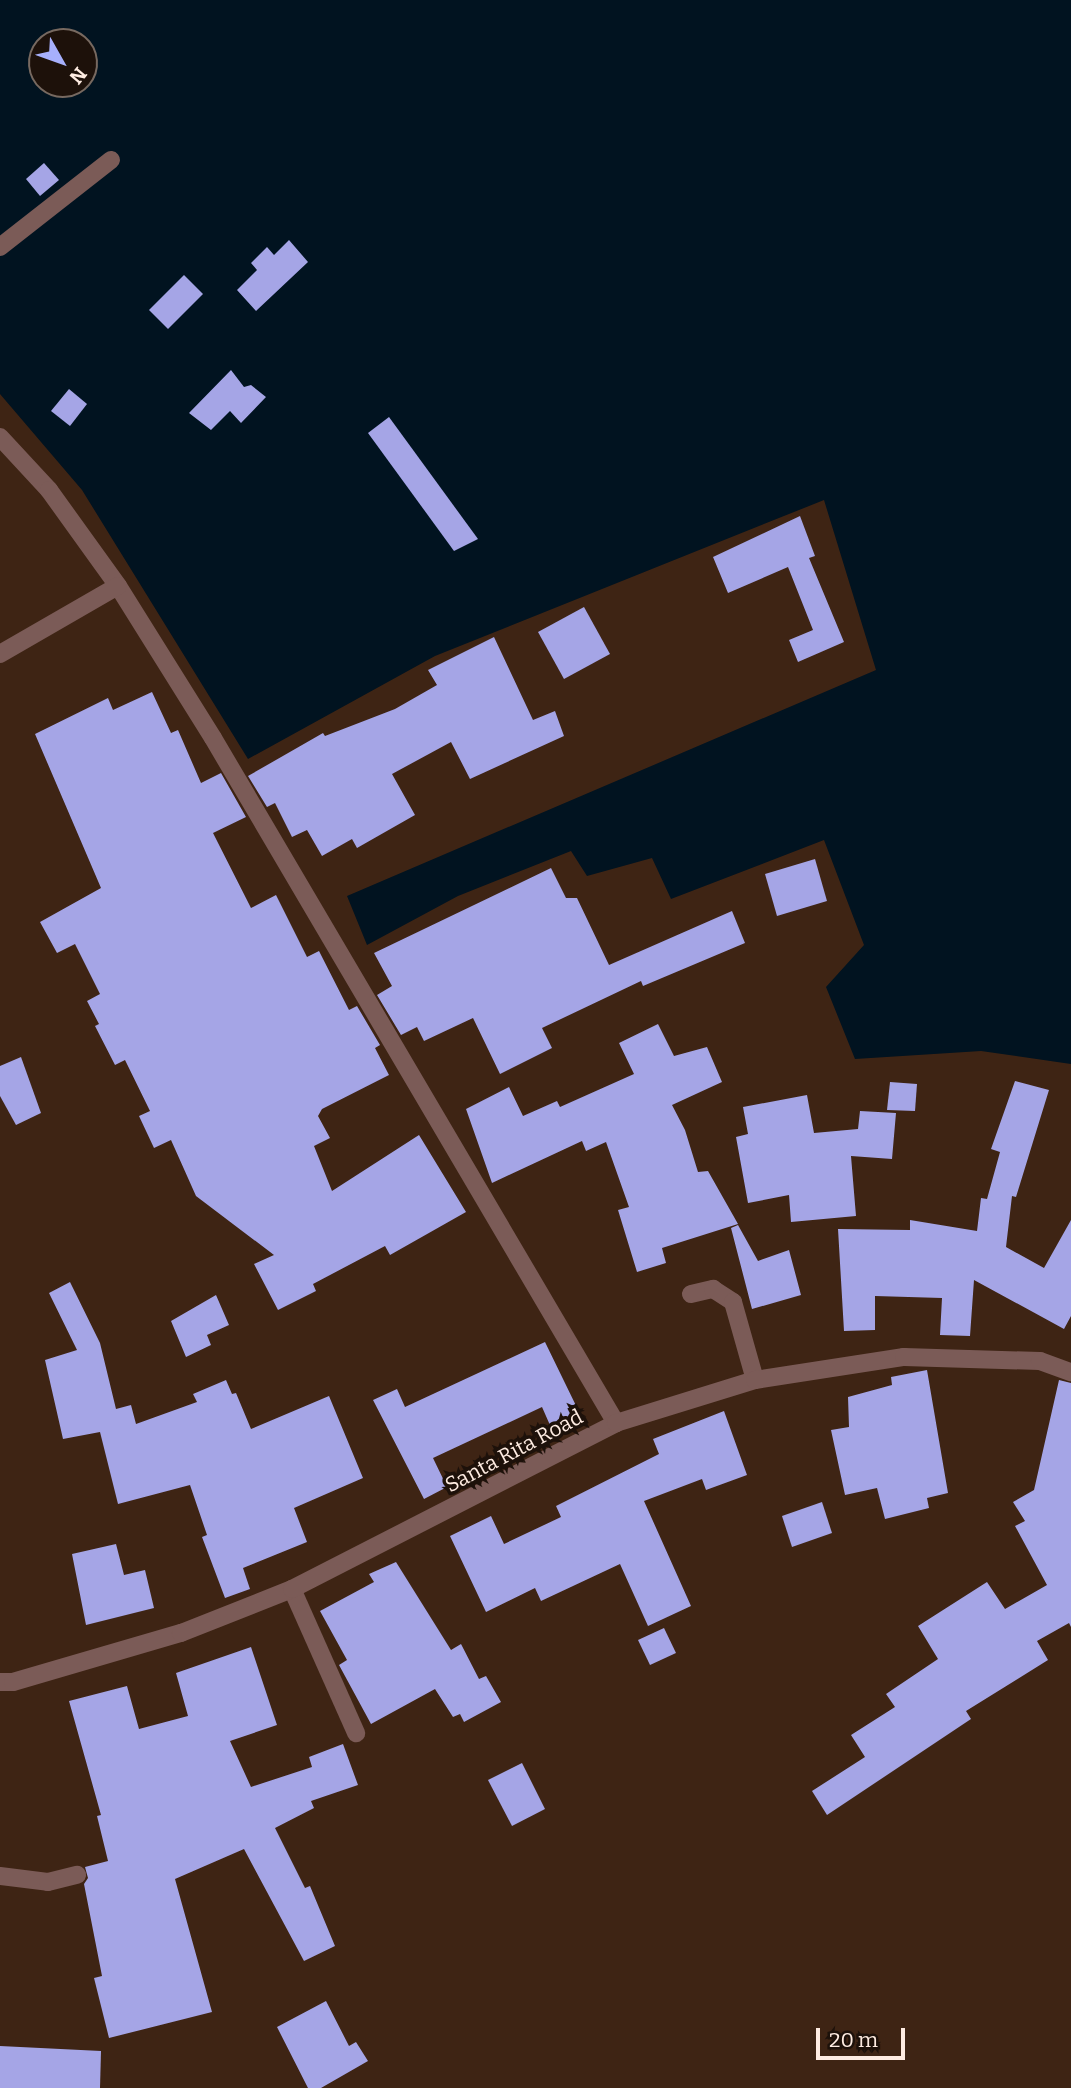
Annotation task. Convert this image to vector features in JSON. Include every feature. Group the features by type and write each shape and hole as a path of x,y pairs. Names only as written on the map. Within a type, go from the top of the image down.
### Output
{"street":[{"path":"0,247 110,160"},
{"path":"0,437 49,489 118,586 213,738 616,1423"},
{"path":"0,654 118,586"},
{"path":"691,1294 713,1289 733,1302 755,1380"},
{"name":"Santa Rita Road","path":"0,1682 181,1633 292,1589 616,1423 755,1380 904,1357 1040,1361 1071,1373"},
{"path":"292,1589 355,1732"},
{"path":"0,1876 48,1882 77,1875"}],"water":[{"path":"0,0 1071,0 1071,1064 981,1051 855,1059 826,987 864,945 824,840 671,899 652,858 587,876 571,851 458,896 367,945 347,896 876,670 824,500 435,656 248,759 82,490 0,394"}],"building":[{"path":"44,163 59,180 40,196 26,179"},
{"path":"289,240 308,262 256,311 237,290 257,270 251,263 267,247 274,255"},
{"path":"184,275 203,294 168,329 149,310"},
{"path":"231,370 244,387 251,385 266,397 241,423 230,411 211,430 189,413"},
{"path":"69,389 87,404 70,426 51,411"},
{"path":"389,417 478,539 454,551 368,433"},
{"path":"800,516 815,556 809,558 844,642 798,662 789,640 813,630 788,567 728,593 713,557"},
{"path":"584,607 610,654 564,679 538,632"},
{"path":"494,637 533,720 555,711 564,736 470,779 451,742 392,774 415,815 357,848 352,839 322,856 307,830 292,837 275,803 267,807 248,776 323,733 325,736 395,709 437,685 428,670"},
{"path":"152,692 171,733 178,730 201,783 221,773 246,817 213,833 251,908 276,895 307,957 319,951 349,1010 357,1006 380,1045 375,1048 389,1075 322,1109 318,1116 330,1138 314,1146 332,1191 419,1135 466,1212 390,1255 385,1246 313,1284 316,1291 278,1310 254,1264 274,1255 196,1196 171,1140 154,1148 139,1116 150,1111 125,1060 115,1065 95,1026 99,1024 87,1001 100,994 75,944 57,953 40,922 101,888 35,734 108,698 113,710"},
{"path":"815,859 827,901 777,916 765,874"},
{"path":"551,868 566,898 577,898 609,965 732,911 745,943 643,986 641,981 542,1028 552,1048 500,1074 473,1018 424,1041 417,1027 401,1035 377,995 392,986 374,953"},
{"path":"658,1024 674,1056 707,1047 722,1082 672,1105 685,1130 698,1172 708,1171 738,1224 662,1248 666,1263 637,1272 618,1210 629,1207 606,1142 586,1151 582,1141 492,1183 466,1109 509,1087 523,1116 557,1101 560,1107 634,1074 619,1043"},
{"path":"21,1057 41,1113 16,1125 0,1096 0,1066"},
{"path":"1015,1081 1049,1090 1016,1197 1012,1196 1006,1247 1044,1268 1071,1220 1071,1316 1064,1329 974,1280 970,1336 940,1335 942,1298 875,1296 875,1330 844,1331 838,1229 910,1230 910,1220 977,1231 981,1198 987,1199 1000,1152 991,1149"},
{"path":"890,1082 917,1084 915,1111 887,1110"},
{"path":"807,1095 814,1133 858,1129 860,1111 896,1113 892,1159 851,1156 856,1216 791,1222 789,1195 748,1203 736,1137 748,1134 743,1107"},
{"path":"738,1225 758,1261 789,1250 801,1295 752,1309 731,1228"},
{"path":"70,1282 100,1343 116,1409 131,1405 136,1424 197,1402 193,1394 226,1380 232,1394 236,1393 251,1429 329,1396 363,1478 294,1508 307,1542 243,1568 250,1589 225,1598 202,1537 207,1535 190,1485 118,1504 100,1432 63,1439 45,1360 77,1350 49,1293"},
{"path":"216,1295 229,1325 207,1335 211,1345 186,1357 171,1321"},
{"path":"545,1342 582,1418 553,1432 542,1407 433,1458 447,1487 424,1499 373,1400 397,1389 405,1407"},
{"path":"927,1370 948,1493 927,1498 929,1508 885,1519 877,1488 845,1495 831,1430 849,1427 848,1397 892,1385 891,1377"},
{"path":"1059,1380 1071,1383 1071,1627 1069,1623 1037,1641 1048,1660 966,1711 971,1719 827,1815 812,1791 865,1757 851,1735 895,1707 886,1694 938,1659 918,1626 987,1582 1005,1609 1047,1585 1015,1526 1025,1521 1013,1502 1034,1490"},
{"path":"724,1411 747,1475 706,1490 702,1479 644,1501 691,1606 648,1626 620,1564 541,1601 535,1588 486,1612 450,1536 491,1516 504,1544 561,1517 556,1506 659,1454 653,1439"},
{"path":"822,1502 832,1533 792,1547 782,1516"},
{"path":"116,1544 124,1575 145,1570 154,1608 86,1625 72,1554"},
{"path":"396,1562 451,1650 461,1644 479,1679 486,1676 501,1702 464,1722 460,1714 453,1717 435,1689 371,1724 339,1665 347,1660 320,1611 374,1582 369,1574"},
{"path":"664,1628 676,1653 650,1665 638,1640"},
{"path":"251,1647 277,1725 230,1741 251,1787 312,1767 309,1757 343,1744 358,1785 311,1801 314,1808 275,1828 305,1888 310,1886 335,1946 304,1961 244,1849 175,1879 212,2012 109,2038 94,1978 102,1976 84,1884 88,1878 85,1867 108,1861 97,1816 101,1815 69,1701 127,1686 139,1729 188,1716 176,1673"},
{"path":"522,1763 545,1809 512,1826 488,1780"},
{"path":"326,2001 349,2046 356,2042 368,2061 321,2088 308,2088 277,2027"},
{"path":"0,2046 101,2051 100,2088 0,2088"}]}
